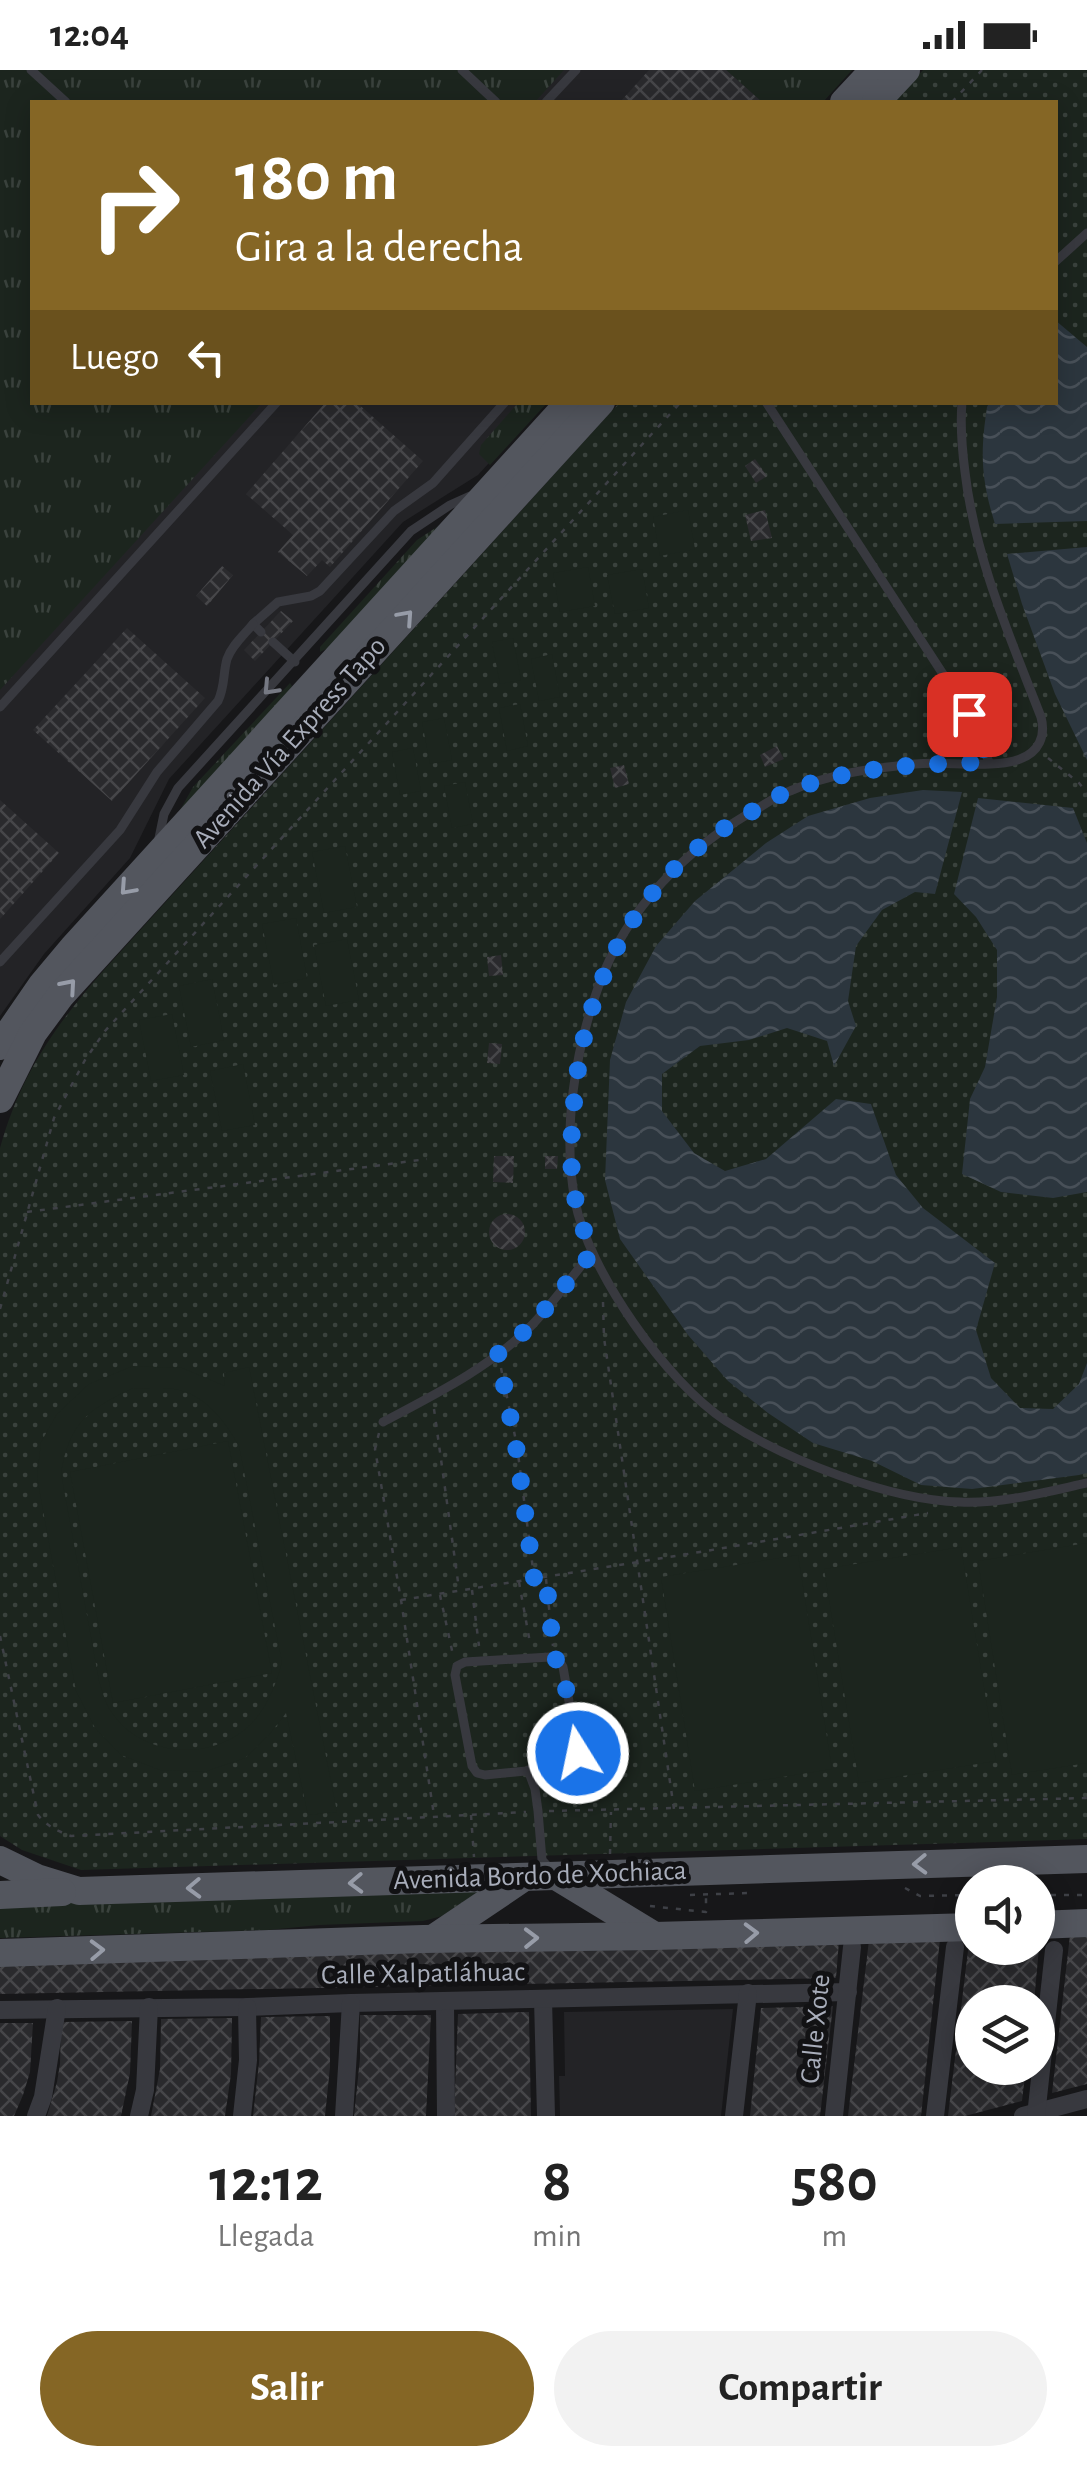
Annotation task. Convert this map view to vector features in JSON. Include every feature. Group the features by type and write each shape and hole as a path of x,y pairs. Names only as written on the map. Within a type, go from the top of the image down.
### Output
{"main road":[{"path":"846,100 874,70"},
{"path":"878,100 906,70"},
{"name":"Avenida Vía Express Tapo","path":"0,1046 42,985 156,856 567,405"},
{"name":"Avenida Vía Express Tapo","path":"0,1098 33,1033 62,995 598,405"},
{"name":"Avenida Bordo de Xochiaca","path":"0,1860 36,1878 79,1892 541,1871 1087,1858"},
{"path":"433,1939 541,1871 654,1936"},
{"path":"0,1895 79,1892"},
{"path":"1055,1924 1087,1923"},
{"path":"0,1953 433,1939 955,1937"}],"street":[{"name":"Calle Xote","path":"834,2116 852,1948"},
{"path":"934,2116 959,1965"},
{"path":"1052,1965 1032,2115 1087,2099"},
{"name":"Calle Xalpatláhuac","path":"0,2010 848,1992"},
{"path":"734,2116 748,1993"},
{"path":"543,1999 546,2116"},
{"path":"344,2116 350,2002"},
{"path":"445,2002 446,2116"},
{"path":"139,2116 145,2090 149,2007"},
{"path":"242,2116 248,2060 247,2007"},
{"path":"36,2116 43,2098 57,2008"}],"lane":[{"path":"31,70 64,100"},
{"path":"462,70 494,100"},
{"path":"548,100 576,70"},
{"path":"1058,259 1087,233"},
{"path":"0,708 274,405"},
{"path":"0,962 120,830 157,772 218,701 232,649 258,628 278,602 320,592 394,512 432,482 503,405"},
{"path":"768,405 969,714 989,762"},
{"path":"962,405 969,502 980,551 1041,717 1042,737 1036,749 1016,761 917,764 844,774 789,791 694,850 660,884 630,923 600,981 585,1025 570,1142 576,1201 592,1253 604,1276 668,1368 724,1420 802,1461 914,1497 960,1502 998,1500 1087,1483"},
{"path":"156,856 164,814 178,788 411,532 450,505 495,485"},
{"path":"273,642 294,662"},
{"path":"382,1422 498,1354 532,1325 592,1253"},
{"path":"554,1657 562,1667 578,1758 568,1766 485,1775 474,1770 454,1675 457,1666 466,1662 532,1658 554,1657"},
{"path":"528,1770 538,1811 541,1871"}],"path":[{"path":"954,100 982,70"},
{"path":"0,1308 54,1118 105,1031 679,405"},
{"path":"1036,749 1087,793"},
{"path":"26,1212 427,1159"},
{"path":"604,1276 604,1338 674,1810"},
{"path":"498,1354 516,1446 534,1578"},
{"path":"432,1396 459,1590"},
{"path":"382,1422 375,1449 434,1816"},
{"path":"401,1600 924,1514 946,1501"},
{"path":"546,1576 554,1657"},
{"path":"519,1581 532,1658"},
{"path":"472,1588 481,1661"},
{"path":"440,1594 457,1666"},
{"path":"0,1636 38,1815 58,1832 71,1836 538,1811 1087,1798"},
{"path":"898,1886 920,1896 955,1896"},
{"path":"689,1895 744,1893"},
{"path":"1055,1895 1087,1894"},
{"path":"650,1906 706,1912 706,1895"}],"shaded area":[{"path":"0,70 847,70 820,100 30,100 30,405 542,405 478,475 403,522 169,779 130,858 44,954 0,1016"},
{"path":"733,2009 721,2116 560,2116 559,2076 565,2076 564,2012"}],"green space":[{"path":"0,70 564,70 537,100 30,100 30,405 260,405 0,690"},
{"path":"726,70 852,70 825,100 760,100"},
{"path":"923,70 1087,70 1087,1839 81,1870 22,1850 0,1836 0,1148 29,1074 70,1011 104,970 617,405 1058,405 1058,100 896,100"},
{"path":"516,405 545,405 490,465 479,454 481,445"},
{"path":"688,510 695,549 660,556 653,517"},
{"path":"443,523 336,644 320,652 320,647 417,540"},
{"path":"588,567 595,606 560,612 553,573"},
{"path":"642,569 649,608 615,614 607,575"},
{"path":"513,638 521,680 500,684 492,642"},
{"path":"552,654 560,697 539,701 531,659"},
{"path":"290,683 292,686 277,714 179,812 193,787"},
{"path":"520,704 528,746 507,751 499,708"},
{"path":"444,718 452,760 430,764 422,722"},
{"path":"413,748 421,791 400,795 392,752"},
{"path":"465,782 473,824 452,828 444,786"},
{"path":"345,846 357,907 324,913 312,852"},
{"path":"296,918 307,978 274,985 262,924"},
{"path":"347,939 359,1000 326,1006 314,945"},
{"path":"212,979 224,1040 191,1047 179,986"},
{"path":"172,1014 184,1075 151,1081 139,1020"},
{"path":"243,1064 255,1125 222,1131 210,1071"},
{"path":"133,1366 182,1368 225,1386 224,1373 249,1367 337,1812 308,1815 286,1713 245,1758 204,1772 160,1770 121,1755 95,1728 76,1691 37,1477 41,1442 57,1414 89,1384","holes":["133,1388 174,1389 195,1396 220,1418 239,1446 282,1662 263,1709 236,1736 218,1745 178,1750 139,1738 108,1707 99,1681 61,1473 70,1441 84,1419"]},
{"path":"228,1441 272,1673 113,1703 70,1472"},
{"path":"1087,1543 1087,1763 1012,1775 978,1561"},
{"path":"961,1547 996,1761 859,1783 824,1569"},
{"path":"798,1555 832,1769 695,1791 661,1577"},
{"path":"481,1890 442,1916 423,1921 0,1938 0,1904"}],"water":[{"path":"1058,323 1087,347 1087,521 995,524 983,466 987,407 1058,405"},
{"path":"1087,547 1087,760 1055,694 1007,554"},
{"path":"923,790 962,792 935,894 915,892 882,910 856,946 848,1001 856,1026 834,1066 827,1041 787,1028 749,1040 700,1046 662,1074 662,1111 694,1153 725,1171 766,1159 836,1099 871,1104 896,1175 923,1208 995,1263 976,1330 991,1378 1020,1408 1053,1409 1079,1384 1087,1363 1087,1473 1079,1475 972,1489 921,1485 872,1461 813,1443 728,1381 688,1335 620,1239 605,1180 610,1060 626,1002 656,946 695,901 766,843 808,816 870,798"},
{"path":"978,798 1073,808 1087,843 1087,1192 1053,1198 1001,1192 962,1174 970,1099 985,1067 997,997 997,950 976,917 954,894"}],"building":[{"path":"649,70 726,70 760,100 622,100"},
{"path":"323,405 359,405 423,461 330,567 322,560 307,576 278,552 293,535 246,494"},
{"path":"755,459 767,476 756,483 745,466"},
{"path":"765,510 772,538 751,541 745,515"},
{"path":"222,566 233,575 207,606 196,596"},
{"path":"281,611 293,621 255,661 244,650"},
{"path":"127,628 205,698 112,801 33,730"},
{"path":"777,746 784,759 765,767 760,755"},
{"path":"624,765 629,784 615,788 610,768"},
{"path":"0,800 59,853 0,919"},
{"path":"501,955 503,975 489,976 487,957"},
{"path":"489,1043 502,1044 500,1064 487,1063"},
{"path":"494,1156 514,1156 513,1183 493,1182"},
{"path":"545,1156 558,1156 557,1169 545,1169"},
{"path":"507,1214 519,1220 525,1232 519,1244 507,1250 495,1244 489,1232 495,1220"},
{"path":"1070,1935 1087,1935 1087,2084 1052,2093"},
{"path":"940,1939 921,2116 848,2116 869,1940"},
{"path":"839,1941 836,1978 0,1994 0,1958"},
{"path":"966,1965 1037,1965 1036,1985 964,1985"},
{"path":"833,2006 820,2116 750,2116 761,2008"},
{"path":"529,2012 531,2116 454,2116 458,2014"},
{"path":"360,2015 431,2015 426,2116 354,2116"},
{"path":"330,2016 325,2116 253,2116 261,2017"},
{"path":"232,2018 225,2116 151,2116 160,2069 161,2019"},
{"path":"132,2021 130,2073 121,2116 47,2116 60,2064 61,2022"},
{"path":"0,2023 33,2023 30,2072 14,2116 0,2116"},
{"path":"955,2058 955,2085 1024,2085 1022,2101 965,2116 948,2116"}],"route":[{"path":"578,1753 562,1667 554,1657 546,1576 534,1578 516,1446 498,1354 532,1325 592,1253 576,1201 570,1142 585,1025 600,981 630,923 660,884 694,850 727,826 789,791 844,774 917,764 989,762 969,714"}]}
